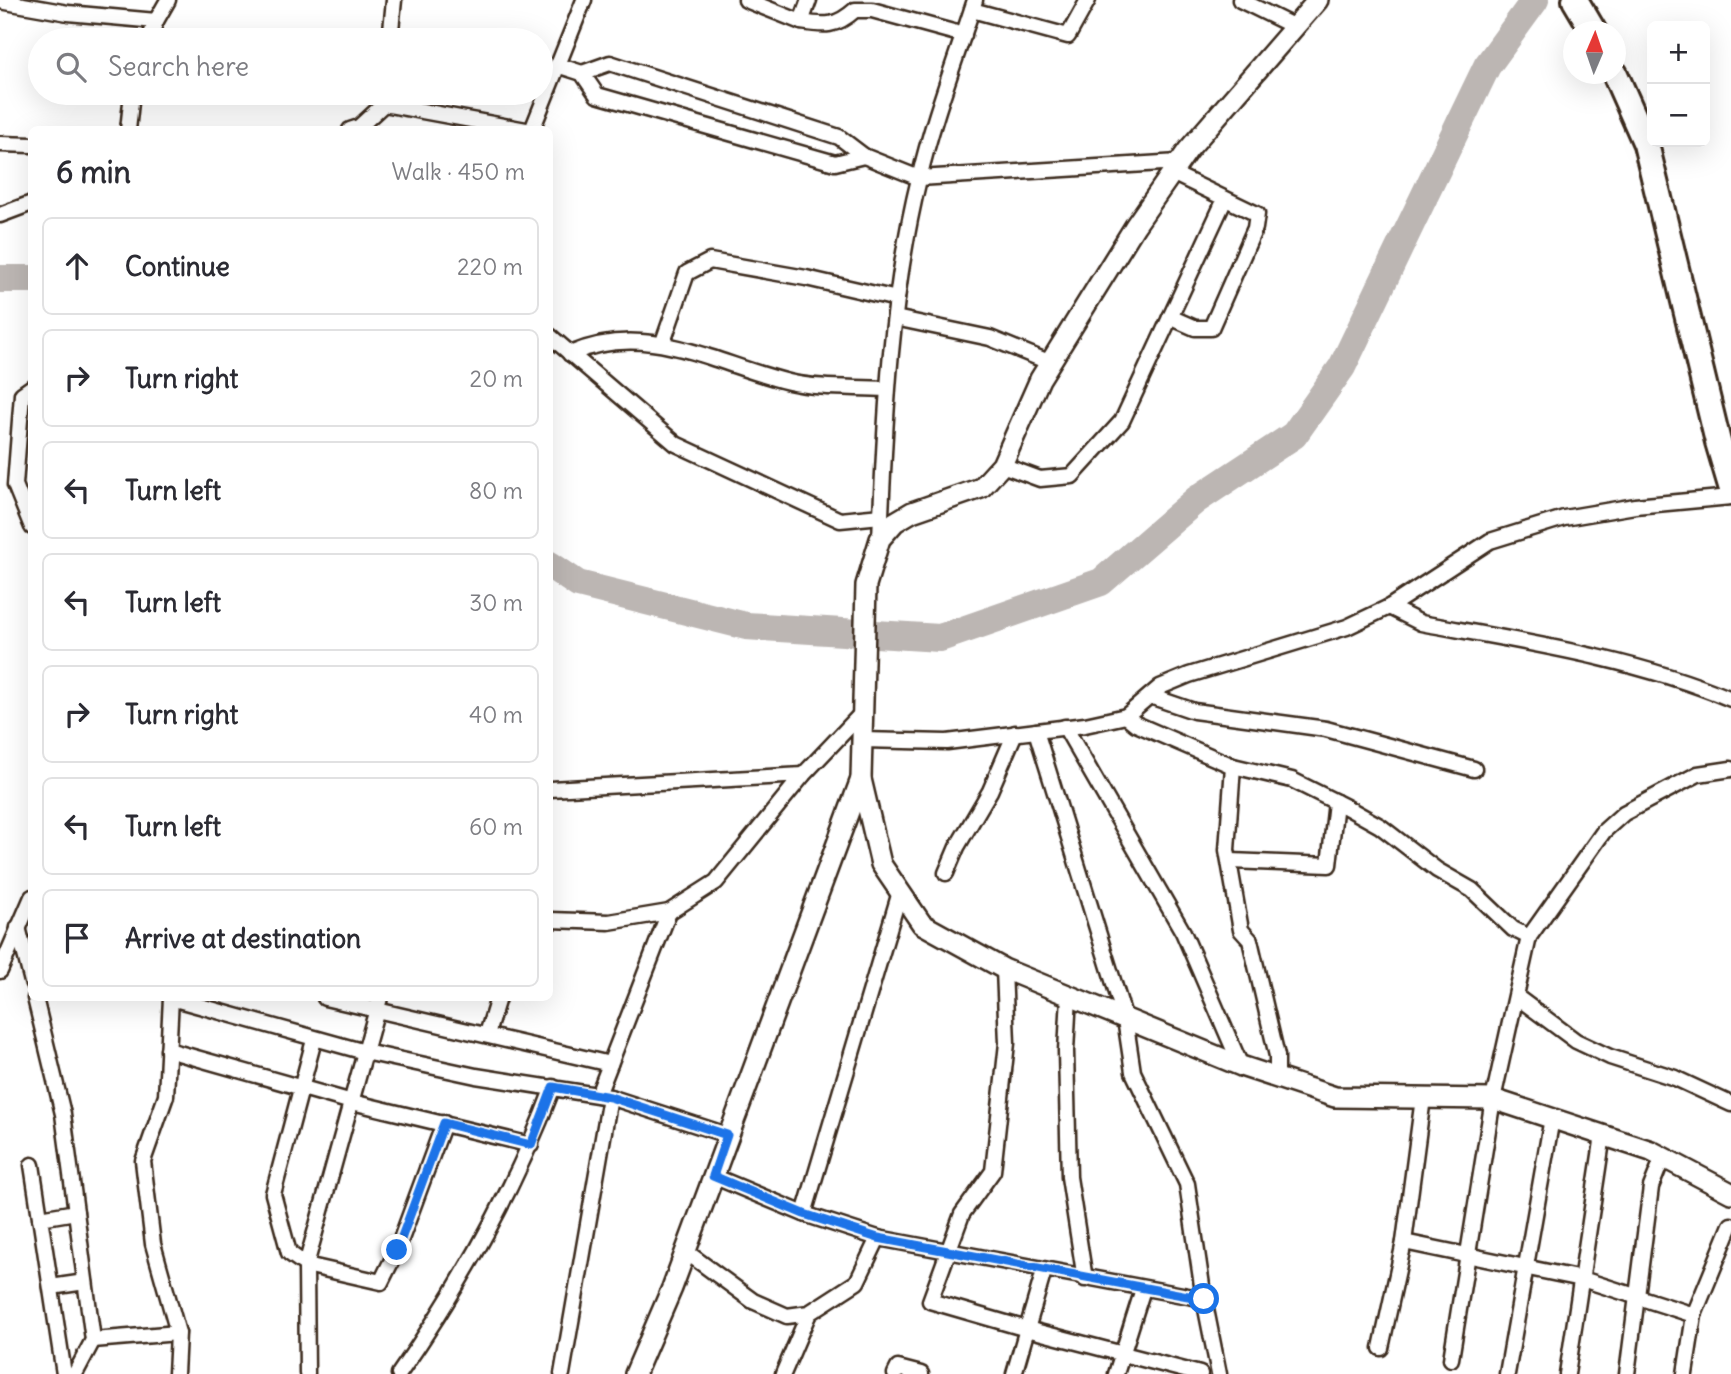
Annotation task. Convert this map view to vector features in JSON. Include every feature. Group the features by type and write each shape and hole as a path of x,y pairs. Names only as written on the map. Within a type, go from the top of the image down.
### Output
{"highway":[{"path":"1575,0 1587,21"},
{"path":"1619,84 1646,144 1731,486"}],"main road":[{"path":"1318,0 1293,26 1176,167 1051,363 1002,465 981,488 912,512 895,522 880,539 866,585 861,779 881,864 922,924 1004,969 1241,1066 1335,1097 1493,1099 1663,1157 1731,1194"},
{"path":"635,1374 685,1251 861,779"}],"street":[{"path":"153,28 168,0"},
{"path":"391,28 394,0"},
{"path":"553,73 584,0"},
{"path":"746,0 801,22 827,27 842,22 855,10 872,10 964,35"},
{"path":"801,22 809,0"},
{"path":"880,539 886,389 897,299 919,178 974,5 1068,36 1088,0"},
{"path":"1240,0 1293,26"},
{"path":"0,1 68,13 156,21"},
{"path":"556,65 582,72 610,63 839,137 864,156 919,178 1176,167 1225,199 1257,214 1255,228 1211,328 1195,328 1170,317"},
{"path":"582,72 597,95 835,163 864,156"},
{"path":"128,126 131,105"},
{"path":"360,126 379,105"},
{"path":"411,105 508,126"},
{"path":"533,126 541,105"},
{"path":"0,144 28,145"},
{"path":"1002,465 1040,479 1072,476 1122,421 1225,199"},
{"path":"0,215 28,204"},
{"path":"663,342 687,273 710,261 806,278 897,299"},
{"path":"895,318 990,338 1051,363"},
{"path":"553,339 676,444 840,520 881,516"},
{"path":"570,354 585,347 637,341 663,342 791,382 886,389"},
{"path":"28,390 22,394 15,485 28,517"},
{"path":"862,740 947,742 1065,727 1126,716 1160,687 1189,675 1347,627 1389,607 1490,541 1564,518 1635,506 1731,497"},
{"path":"1389,607 1420,623 1632,667 1701,687 1731,699"},
{"path":"1150,696 1194,711 1326,729 1474,769"},
{"path":"553,920 609,922 669,912 716,881 803,775 862,713"},
{"path":"1126,716 1136,724 1233,766 1292,780 1380,826 1437,870 1472,890 1513,929 1529,937"},
{"path":"1065,727 1183,932 1241,1066"},
{"path":"1036,731 1125,1019 1133,1072 1187,1184 1204,1299 1219,1374"},
{"path":"946,873 957,847 990,791 1015,733"},
{"path":"1233,766 1227,850 1241,930 1250,940 1277,1056 1277,1076"},
{"path":"1451,1359 1493,1099 1517,997 1518,976 1529,937 1604,831 1624,813 1698,774 1731,769"},
{"path":"553,789 803,775"},
{"path":"1231,861 1329,865 1336,802"},
{"path":"804,1214 901,892"},
{"path":"0,971 28,906"},
{"path":"562,1374 610,1064 669,912"},
{"path":"19,927 28,965"},
{"path":"1004,969 1007,1043 993,1171 961,1213 930,1301 1200,1374"},
{"path":"1069,996 1066,1051 1069,1177 1085,1279"},
{"path":"1517,997 1576,1041 1610,1057 1675,1078 1731,1104"},
{"path":"36,1001 63,1114 93,1339 75,1374"},
{"path":"171,1001 166,1096 143,1161 153,1244 178,1333 176,1374"},
{"path":"181,1001 365,1052 476,1076 604,1096 727,1135"},
{"path":"352,1001 379,1004 610,1064"},
{"path":"487,1034 497,1001"},
{"path":"307,1374 306,1265 379,1004"},
{"path":"314,1040 273,1194 289,1253 306,1265 381,1282 397,1250 444,1123"},
{"path":"168,1050 352,1102 531,1145"},
{"path":"399,1374 444,1310 531,1145 553,1087"},
{"path":"1381,1348 1404,1242 1423,1098"},
{"path":"1507,1374 1552,1118"},
{"path":"1567,1374 1603,1135"},
{"path":"1627,1374 1651,1186 1663,1157"},
{"path":"32,1165 64,1374"},
{"path":"713,1176 804,1214 878,1238 1085,1279 1204,1299"},
{"path":"40,1218 76,1212"},
{"path":"1685,1374 1694,1315 1731,1225"},
{"path":"685,1251 768,1309 787,1316 809,1313 858,1282 878,1238"},
{"path":"1404,1242 1470,1253 1582,1279 1637,1294 1694,1315"},
{"path":"1014,1374 1044,1271"},
{"path":"51,1287 85,1282"},
{"path":"1116,1374 1143,1289"},
{"path":"783,1374 809,1313"},
{"path":"93,1339 178,1333"},
{"path":"895,1374 898,1368 921,1374"}],"waterway":[{"path":"553,567 578,584 746,626 940,638 1101,582 1196,500 1294,435 1342,367 1487,66 1535,0"},
{"path":"0,279 28,279"}],"route":[{"path":"397,1250 444,1123 531,1145 553,1087 610,1097 727,1135 713,1176 804,1214 878,1238 1204,1299"}]}
